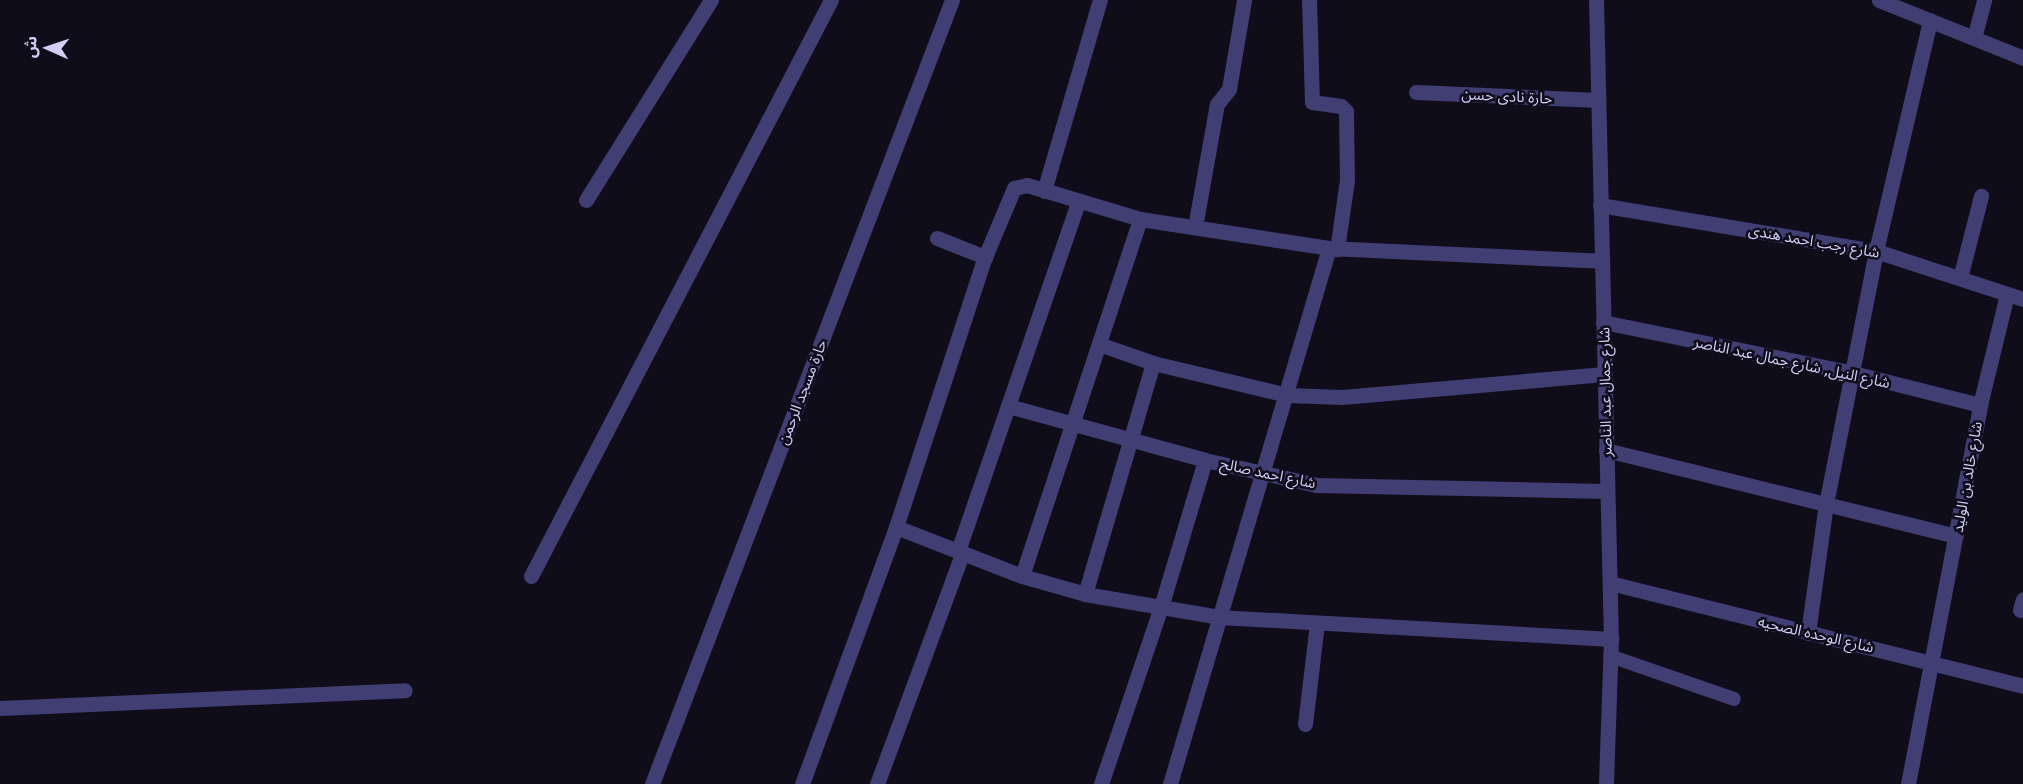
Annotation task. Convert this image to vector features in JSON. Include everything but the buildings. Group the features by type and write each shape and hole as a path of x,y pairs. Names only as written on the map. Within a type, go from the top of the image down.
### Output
{"street":[{"path":"586,200 711,0"},
{"path":"531,576 831,0"},
{"name":"حارة مسجد الرحمن","path":"652,784 952,0"},
{"path":"1044,191 1100,0"},
{"path":"1195,227 1217,104 1229,89 1244,0"},
{"path":"1170,784 1261,474 1333,248 1347,180 1346,111 1341,106 1312,102 1309,0"},
{"name":"شارع جمال عبد الناصر","path":"1596,0 1611,639 1606,784"},
{"path":"1879,0 2023,58"},
{"path":"1974,38 1984,0"},
{"path":"1808,633 1826,504 1876,251 1930,20"},
{"name":"حارة نادى حسن","path":"1416,92 1598,100"},
{"path":"802,784 896,527 985,257 1014,188 1028,185 1140,219 1333,248 1602,261"},
{"path":"1960,278 1981,196"},
{"path":"877,784 961,552 1078,202"},
{"name":"شارع رجب احمد هندى","path":"1600,205 1876,251 2023,299"},
{"path":"1022,576 1140,219"},
{"path":"937,238 985,257"},
{"name":"شارع خالد بن الوليد","path":"1908,784 1934,662 1980,405 2007,294"},
{"name":"شارع النيل, شارع جمال عبد الناصر","path":"1603,322 1853,373 1980,405"},
{"path":"1099,344 1153,363 1287,396 1342,397 1604,374"},
{"path":"1084,594 1153,363"},
{"name":"شارع احمد صالح","path":"1008,406 1205,460 1317,485 1607,491"},
{"path":"1606,450 1956,536"},
{"path":"1101,784 1161,607 1205,460"},
{"path":"896,527 1022,576 1084,594 1219,617 1611,639"},
{"name":"شارع الوحده الصحيه","path":"1610,583 2023,686"},
{"path":"1305,724 1317,624"},
{"path":"0,708 405,690"}],"lane":[{"path":"1610,656 1734,699"}]}
